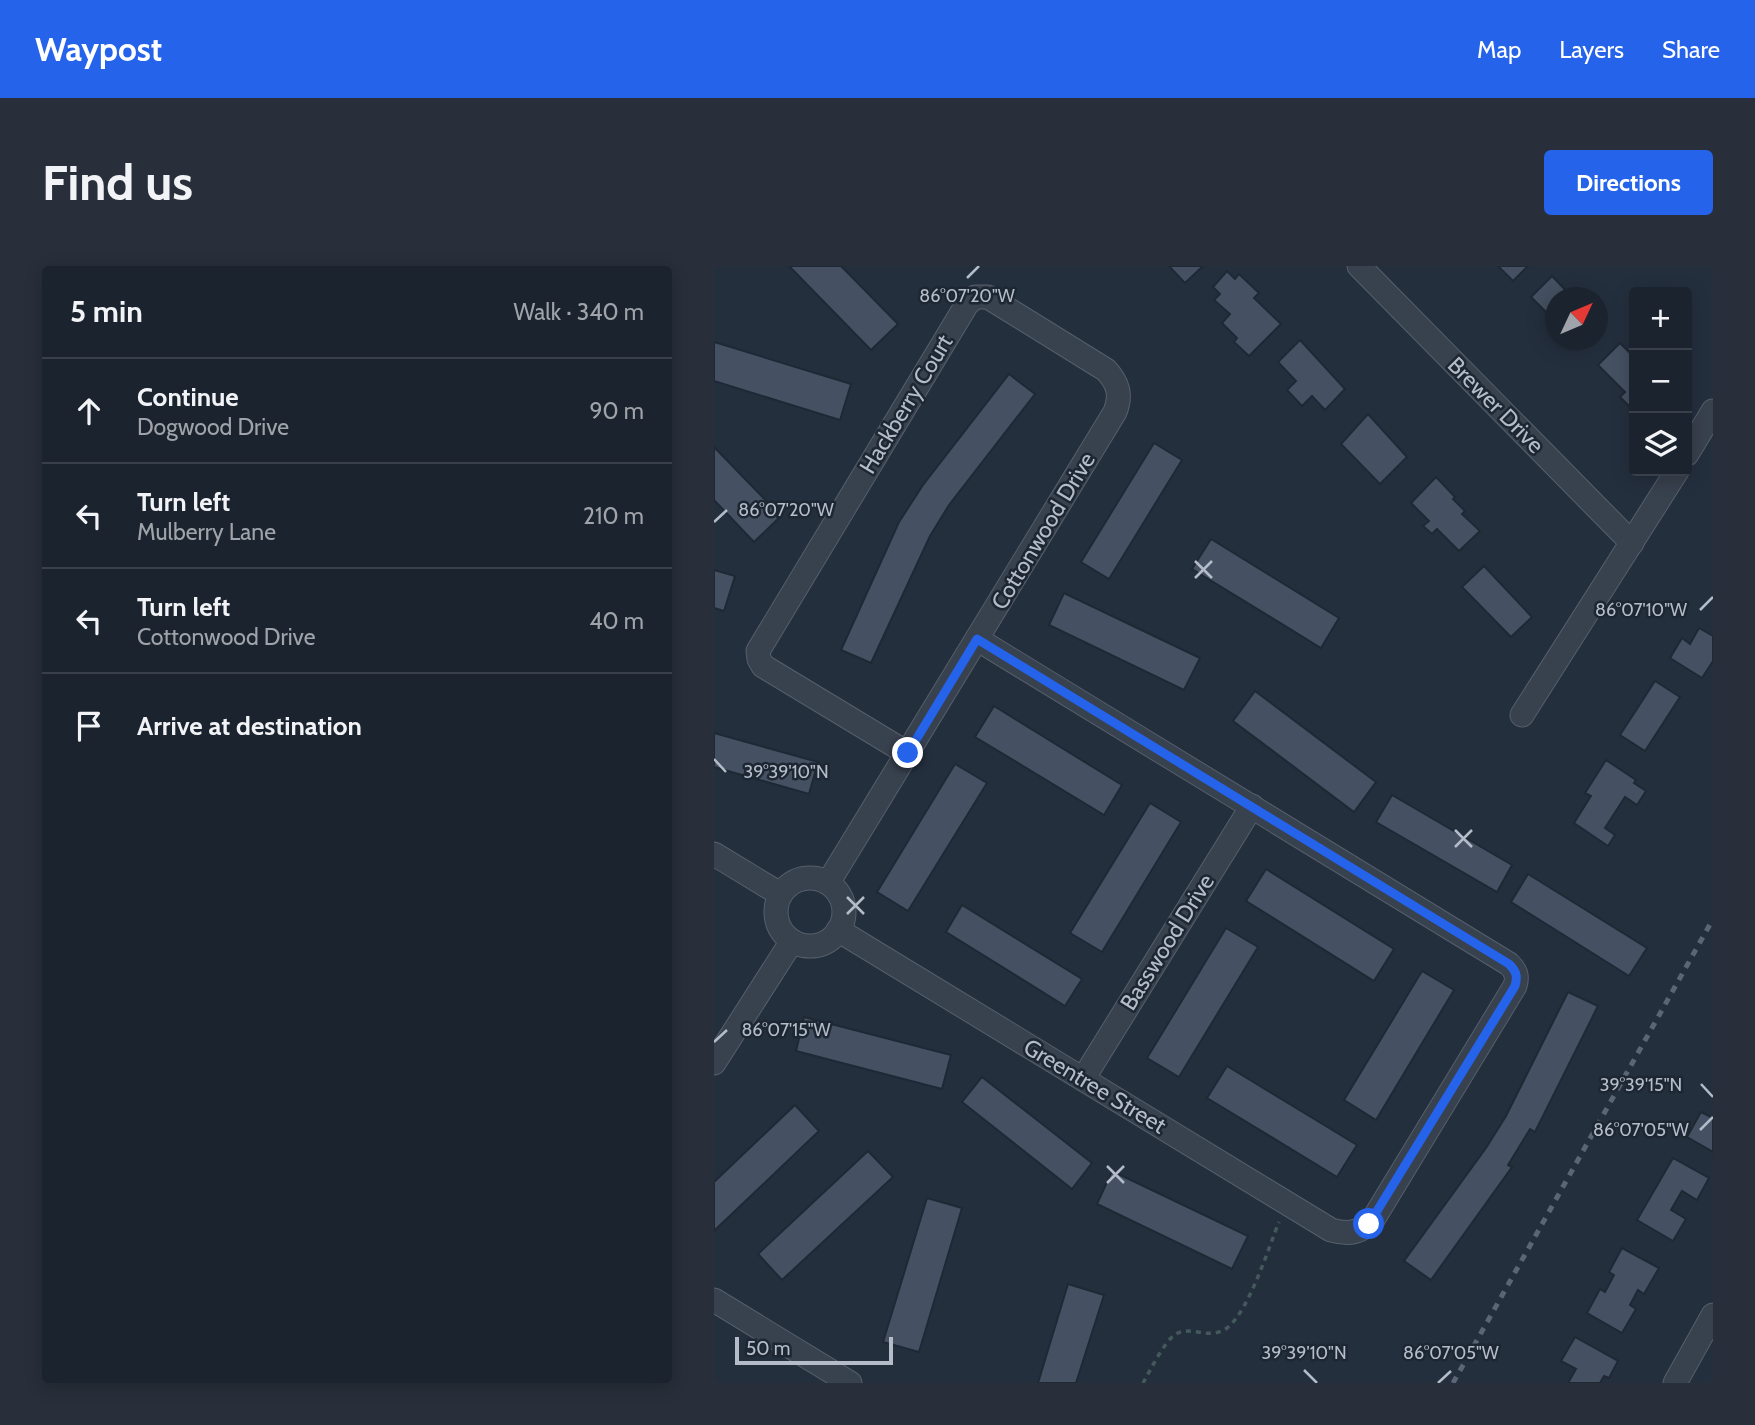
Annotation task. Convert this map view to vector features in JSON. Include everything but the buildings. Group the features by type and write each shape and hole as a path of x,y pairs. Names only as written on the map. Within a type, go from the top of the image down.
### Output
{"street":[{"name":"Brewer Drive","path":"1359,266 1632,543"},
{"name":"Hackberry Court","path":"908,753 763,666 759,659 760,645 971,300 981,296 988,297 1105,370 1119,391"},
{"name":"Cottonwood Drive","path":"828,883 1115,412 1119,391"},
{"path":"1692,446 1713,411"},
{"path":"1522,715 1673,476"},
{"path":"977,639 1252,806"},
{"name":"Greentree Street","path":"838,930 1331,1230 1348,1234 1355,1232 1374,1218 1515,986 1516,973 1509,964 1252,806"},
{"name":"Basswood Drive","path":"1083,1079 1252,806"},
{"path":"714,854 780,894"},
{"path":"802,878 816,878 828,883 842,901 843,916 838,930 829,939 817,944 804,945 792,941 781,930 776,916 780,894 789,884 802,878"},
{"path":"714,1063 792,941"},
{"path":"714,1300 850,1383"},
{"path":"1675,1383 1713,1315"}],"path":[{"path":"1143,1383 1174,1334 1184,1331 1211,1335 1227,1328 1242,1312 1287,1203"}],"railway":[{"path":"1453,1383 1713,919"}],"route":[{"path":"908,753 977,639 1515,970 1515,986 1369,1224"}]}
